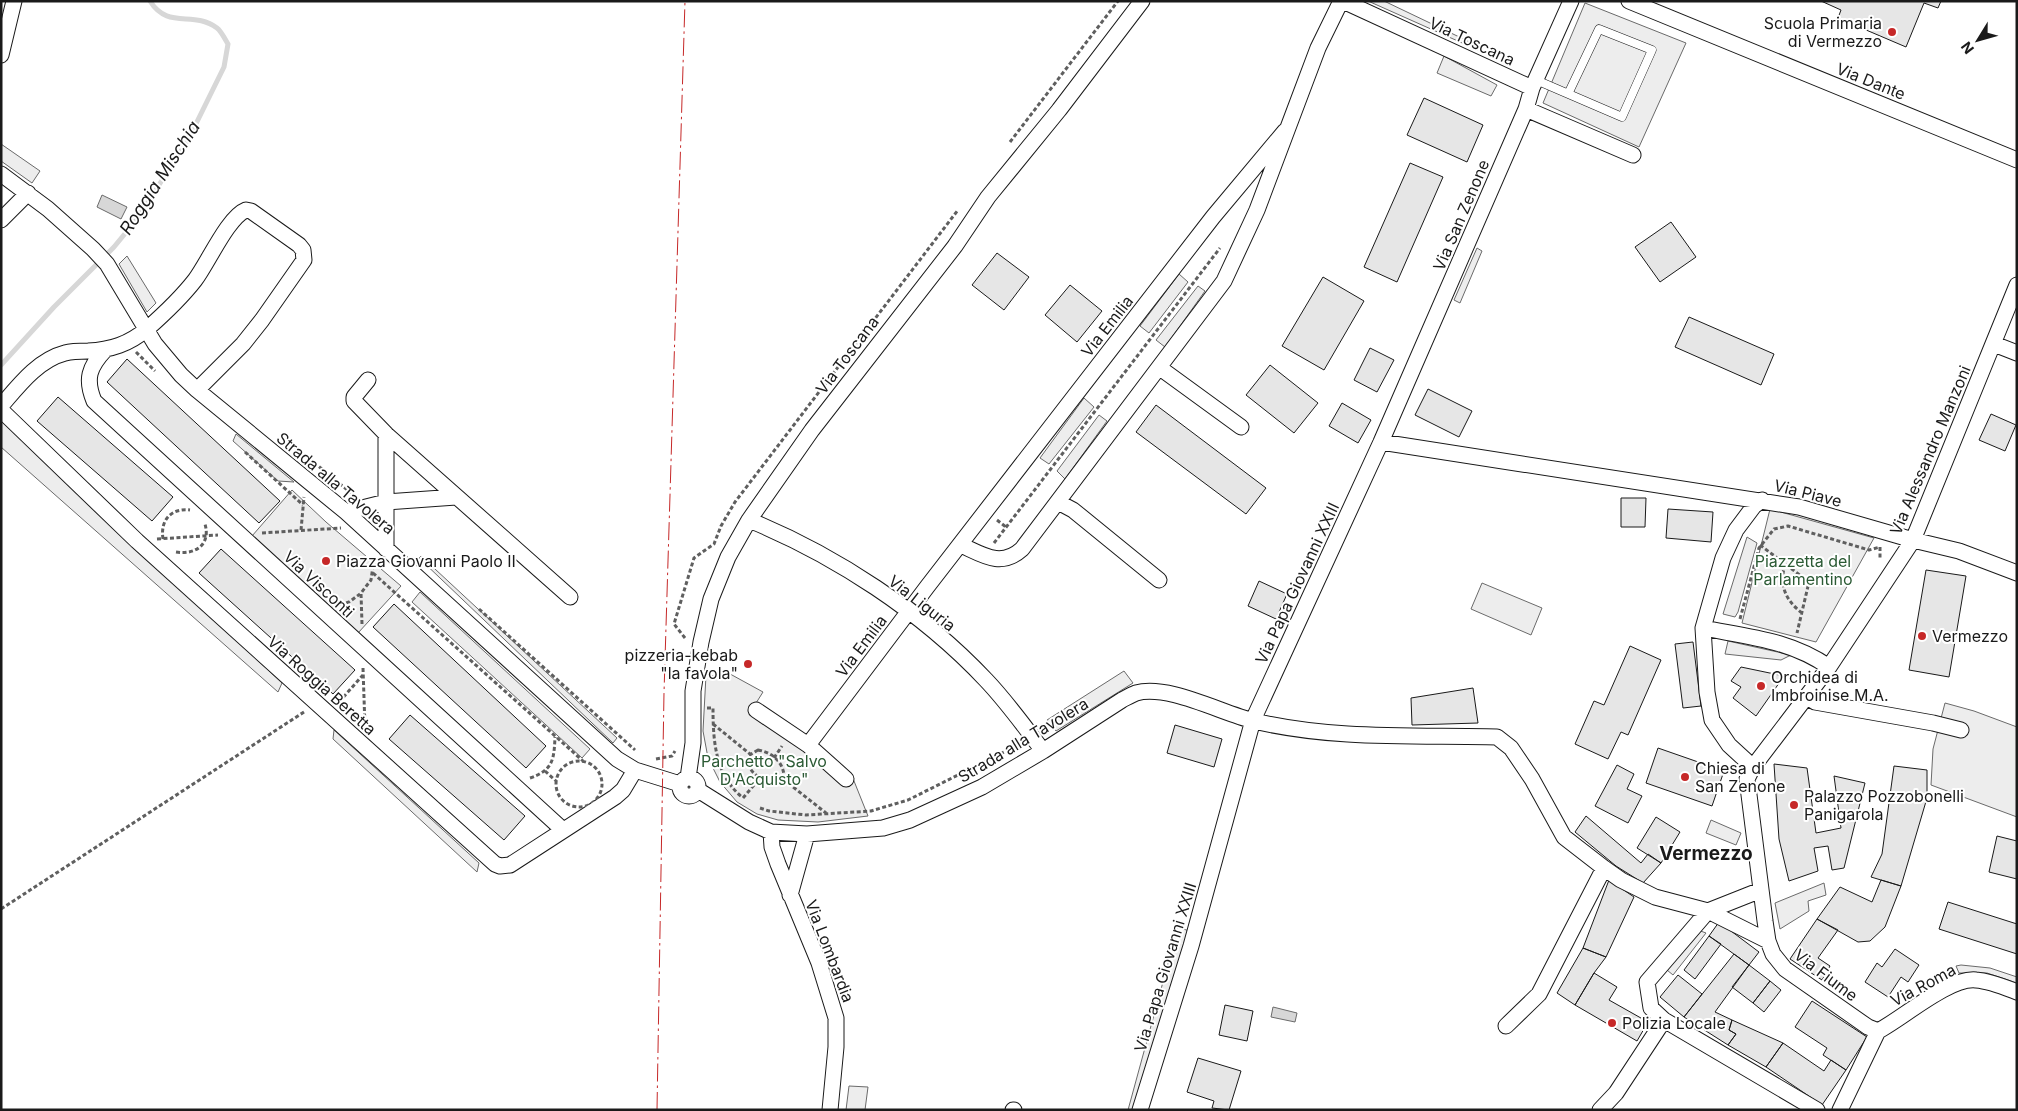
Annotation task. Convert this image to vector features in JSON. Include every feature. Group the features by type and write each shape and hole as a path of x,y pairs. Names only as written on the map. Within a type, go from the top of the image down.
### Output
{"street":[{"path":"1,55 14,1"},
{"name":"Via Toscana","path":"684,781 693,743 693,691 703,634 714,591 728,557 748,520 812,430 955,246 988,197 1142,1"},
{"name":"Via Toscana","path":"1342,1 1534,84"},
{"name":"Via Emilia","path":"961,545 990,557 1005,560 1013,557 1022,549 1224,281 1257,210 1285,131 1318,48 1342,1"},
{"name":"Via San Zenone","path":"1382,442 1571,1"},
{"name":"Via Dante","path":"1629,1 2017,160"},
{"path":"1526,109 1633,155"},
{"name":"Via Emilia","path":"808,745 909,610 1213,217 1285,131"},
{"name":"Strada alla Tavolera","path":"1,174 28,193 93,249 107,264 146,330 165,357 197,390 346,512 617,759 635,770 684,781 681,793 686,796 694,795 698,790 749,822 771,832 807,834 875,828 910,820 982,787 1136,693 1166,692 1254,720 1316,731 1388,737 1497,737 1512,748 1532,779 1564,837 1621,880 1655,897 1708,911"},
{"path":"1,220 28,193"},
{"path":"1,406 19,384 50,359 66,352 104,350 120,346 146,330 195,280 235,217 246,210 251,211 299,245 303,250 304,260 243,344 197,390"},
{"name":"Via Alessandro Manzoni","path":"1753,766 1829,666 1912,540 2017,285"},
{"path":"1994,344 2017,353"},
{"name":"Via Visconti","path":"104,350 91,369 88,380 94,401 563,830"},
{"path":"1160,368 1241,427"},
{"path":"368,380 354,397 354,401 386,434 570,597"},
{"name":"Via Roggia Beretta","path":"1,410 137,540 495,864 500,866 510,864 615,796 623,790 635,770"},
{"path":"386,434 386,549"},
{"path":"1382,442 1762,500"},
{"name":"Via Papa Giovanni XXIII","path":"1141,1109 1191,946 1254,720 1382,442"},
{"path":"346,512 386,502 456,497"},
{"name":"Via Piave","path":"1753,766 1729,745 1712,720 1707,692 1703,628 1724,558 1736,530 1754,506 1762,500 1799,507 1912,540 1959,551 2017,573"},
{"path":"1058,502 1073,510 1159,580"},
{"name":"Via Liguria","path":"748,520 842,567 909,610 986,680 1043,751"},
{"path":"1703,628 1773,641 1809,653 1829,666"},
{"path":"1807,697 1815,702 1933,723 1961,730"},
{"path":"756,710 808,745 846,778"},
{"path":"1753,766 1747,779 1748,791 1768,941"},
{"name":"Via Lombardia","path":"771,832 772,847 819,963 836,1018 836,1047 830,1110"},
{"path":"790,895 807,834"},
{"path":"1506,1026 1539,994 1604,868"},
{"path":"1761,890 1708,911 1647,982 1651,1008 1664,1020 1817,1110"},
{"path":"1708,911 1768,941"},
{"name":"Via Fiume","path":"1768,941 1773,954 1785,969 1868,1027 1878,1031"},
{"name":"Via Roma","path":"1878,1031 1941,992 1968,980 1987,982 2017,992"},
{"path":"1600,1110 1616,1093 1664,1020"},
{"path":"1840,1110 1878,1031"}],"lane":[{"path":"1534,84 1569,92 1622,117 1652,50 1599,30 1569,92"}],"path":[{"path":"1004,150 1118,1"},
{"path":"684,648 685,638 674,624 694,558 714,544 721,526 735,502 962,204"},
{"path":"990,557 991,546 1207,266 1222,243"},
{"path":"294,446 355,497 364,508"},
{"path":"301,530 306,479"},
{"path":"163,539 164,522 167,516 181,509 190,510 198,514"},
{"path":"176,552 191,553 204,542 207,530 204,520"},
{"path":"1736,634 1756,555 1760,545 1774,529 1788,526 1870,550 1880,547"},
{"path":"1760,545 1809,582 1796,639"},
{"path":"1785,564 1782,580 1783,589 1789,602 1802,613"},
{"path":"373,572 555,737 583,761 596,769 602,783 598,798 592,804 585,807 569,805 559,795 556,781 545,771"},
{"path":"476,606 636,751"},
{"path":"328,714 364,674"},
{"path":"1,909 304,712 315,702"},
{"path":"713,724 750,754"},
{"path":"508,780 530,778 551,766 554,756 555,737"},
{"path":"654,759 672,756 677,744"},
{"path":"758,750 766,751 777,760 785,772 783,779 774,785 768,784 760,778 748,766 747,761 750,754 758,750"},
{"path":"556,781 563,768 569,764 583,761"},
{"path":"743,798 760,778"},
{"path":"783,779 826,814"}],"shaded area":[{"path":"1368,1 1384,1 1476,45 1478,50"},
{"path":"1585,3 1686,43 1639,147 1543,103"},
{"path":"1444,56 1497,85 1491,96 1437,73"},
{"path":"1,144 40,171 32,183 1,161"},
{"path":"102,195 127,207 121,219 97,207"},
{"path":"1477,248 1482,251 1460,303 1454,300"},
{"path":"127,256 156,303 147,312 119,264"},
{"path":"1179,274 1188,282 1149,333 1140,326"},
{"path":"1198,286 1205,291 1165,347 1156,340"},
{"path":"1084,398 1094,407 1049,464 1040,458"},
{"path":"1099,415 1107,421 1065,479 1057,471"},
{"path":"1,420 282,683 278,692 1,447"},
{"path":"236,434 294,482 278,481 233,441"},
{"name":"Piazza Giovanni Paolo II","path":"292,490 326,522 401,586 358,633 252,536"},
{"name":"Piazzetta del Parlamentino","path":"1770,509 1874,538 1816,642 1742,623"},
{"path":"1747,537 1757,543 1735,617 1723,614"},
{"path":"421,556 617,738 613,743 419,558"},
{"path":"1482,583 1542,608 1531,635 1471,609"},
{"path":"420,592 590,749 582,758 412,602"},
{"path":"1728,641 1791,655 1781,660 1725,654"},
{"name":"Parchetto \"Salvo D'Acquisto\"","path":"721,669 763,692 751,711 803,750 839,783 852,776 868,816 818,822 778,820 757,814 737,802 720,782 708,758 703,731 706,675 719,676"},
{"path":"1124,671 1133,683 1056,731 1047,720"},
{"path":"1945,703 1974,711 2017,727 2017,817 1931,785 1933,749"},
{"path":"334,730 479,863 477,872 333,739"},
{"path":"1711,820 1741,833 1736,845 1706,833"},
{"path":"1824,883 1826,895 1808,901 1809,911 1780,929 1775,903"},
{"path":"1178,927 1189,931 1137,1110 1128,1110"},
{"path":"1698,930 1706,933 1673,975 1667,970"},
{"path":"1956,966 1990,968 2017,977 2017,983 1987,973 1959,973"},
{"path":"1273,1007 1297,1013 1295,1022 1271,1017"},
{"path":"849,1086 868,1087 865,1110 846,1110"}],"building":[{"name":"Scuola Primaria di Vermezzo","path":"1821,1 1941,1 1938,8 1924,3 1906,47 1838,18 1841,10"},
{"path":"1424,98 1483,125 1467,162 1407,135"},
{"path":"1410,163 1443,177 1397,282 1364,267"},
{"path":"1671,222 1696,257 1660,282 1635,247"},
{"path":"997,253 1029,277 1004,310 972,285"},
{"path":"1323,277 1364,301 1324,370 1282,346"},
{"path":"1070,285 1102,311 1077,342 1045,315"},
{"path":"1689,317 1774,354 1761,385 1675,347"},
{"path":"1370,348 1394,360 1377,392 1354,380"},
{"path":"127,359 280,501 259,523 107,382"},
{"path":"1270,365 1318,403 1294,433 1246,395"},
{"path":"1428,389 1472,411 1459,437 1415,415"},
{"path":"58,397 173,497 152,521 37,421"},
{"path":"1342,403 1371,420 1358,443 1329,426"},
{"path":"1156,405 1266,488 1246,514 1136,432"},
{"path":"1991,414 2016,425 2005,451 1979,440"},
{"path":"1621,498 1646,498 1645,527 1621,527"},
{"path":"1668,509 1713,512 1711,542 1666,538"},
{"path":"221,549 355,670 333,694 199,573"},
{"path":"1926,570 1966,576 1949,677 1909,670"},
{"path":"1259,581 1287,594 1276,619 1248,606"},
{"path":"394,604 546,746 526,768 373,627"},
{"path":"1693,642 1701,706 1683,708 1675,644"},
{"path":"1630,646 1661,660 1628,735 1621,732 1608,759 1575,744 1594,701 1604,705"},
{"path":"1741,667 1784,676 1756,716 1733,698 1741,687 1731,681"},
{"path":"1473,688 1478,723 1412,725 1411,698"},
{"path":"410,715 525,816 504,840 389,739"},
{"path":"1175,725 1222,739 1214,767 1167,753"},
{"name":"Chiesa di San Zenone","path":"1658,748 1724,771 1712,806 1646,783"},
{"name":"Palazzo Pozzobonelli Panigarola","path":"1774,764 1807,768 1816,833 1841,828 1834,776 1865,783 1844,868 1832,870 1828,846 1814,848 1818,871 1789,881 1779,839"},
{"path":"1617,765 1634,774 1627,789 1642,796 1628,823 1595,806"},
{"path":"1894,766 1927,770 1927,798 1901,886 1871,877 1882,854"},
{"path":"1586,816 1641,863 1648,854 1661,863 1643,883 1616,866 1575,832"},
{"path":"1656,817 1680,832 1661,863 1637,848"},
{"path":"1997,836 2017,841 2017,879 1989,872"},
{"path":"1609,880 1634,897 1606,957 1583,948"},
{"path":"1881,880 1901,886 1885,927 1870,941 1858,942 1817,919 1840,887 1872,902"},
{"path":"1948,902 2017,924 2017,954 1939,929"},
{"path":"1817,919 1838,930 1818,958 1830,966 1822,980 1790,959"},
{"path":"1719,922 1759,952 1749,965 1709,936"},
{"path":"1709,936 1721,944 1695,979 1684,970"},
{"path":"1583,948 1606,957 1575,1005 1557,993"},
{"path":"1895,949 1919,965 1908,982 1901,977 1888,997 1865,982 1877,963 1882,967"},
{"path":"1734,954 1749,965 1715,1012 1732,1020 1729,1030 1736,1034 1728,1045 1684,1017"},
{"path":"1749,965 1770,981 1753,1003 1732,987"},
{"path":"1594,973 1617,987 1609,1000 1648,1022 1637,1041 1575,1005"},
{"path":"1678,975 1702,994 1684,1017 1660,997"},
{"path":"1770,981 1781,990 1764,1012 1753,1003"},
{"path":"1812,1001 1867,1037 1846,1070 1823,1055 1827,1048 1795,1027"},
{"path":"1225,1005 1253,1011 1247,1041 1219,1035"},
{"path":"1732,1020 1783,1043 1766,1067 1728,1045 1736,1034 1729,1030"},
{"path":"1783,1043 1824,1071 1831,1060 1846,1070 1822,1105 1766,1067"},
{"path":"1198,1058 1241,1071 1229,1110 1212,1108 1214,1101 1187,1092"}],"waterway":[{"name":"Roggia Mischia","path":"1,365 54,307 114,247 137,219 188,140 224,67 228,44 217,28 199,20 173,18 165,15 157,10 150,1"}],"power":[{"path":"657,1110 664,693 685,1"}],"place":[{"name":"Scuola Primaria di Vermezzo","path":"1892,32"},
{"name":"Piazza Giovanni Paolo II","path":"326,561"},
{"name":"Vermezzo","path":"1922,636"},
{"name":"pizzeria-kebab \"la favola\"","path":"748,664"},
{"name":"Orchidea di Imbroinise M.A.","path":"1761,686"},
{"name":"Chiesa di San Zenone","path":"1685,777"},
{"name":"Palazzo Pozzobonelli Panigarola","path":"1794,805"},
{"name":"Polizia Locale","path":"1612,1023"}],"district":[{"name":"Vermezzo","path":"1706,853"}]}
